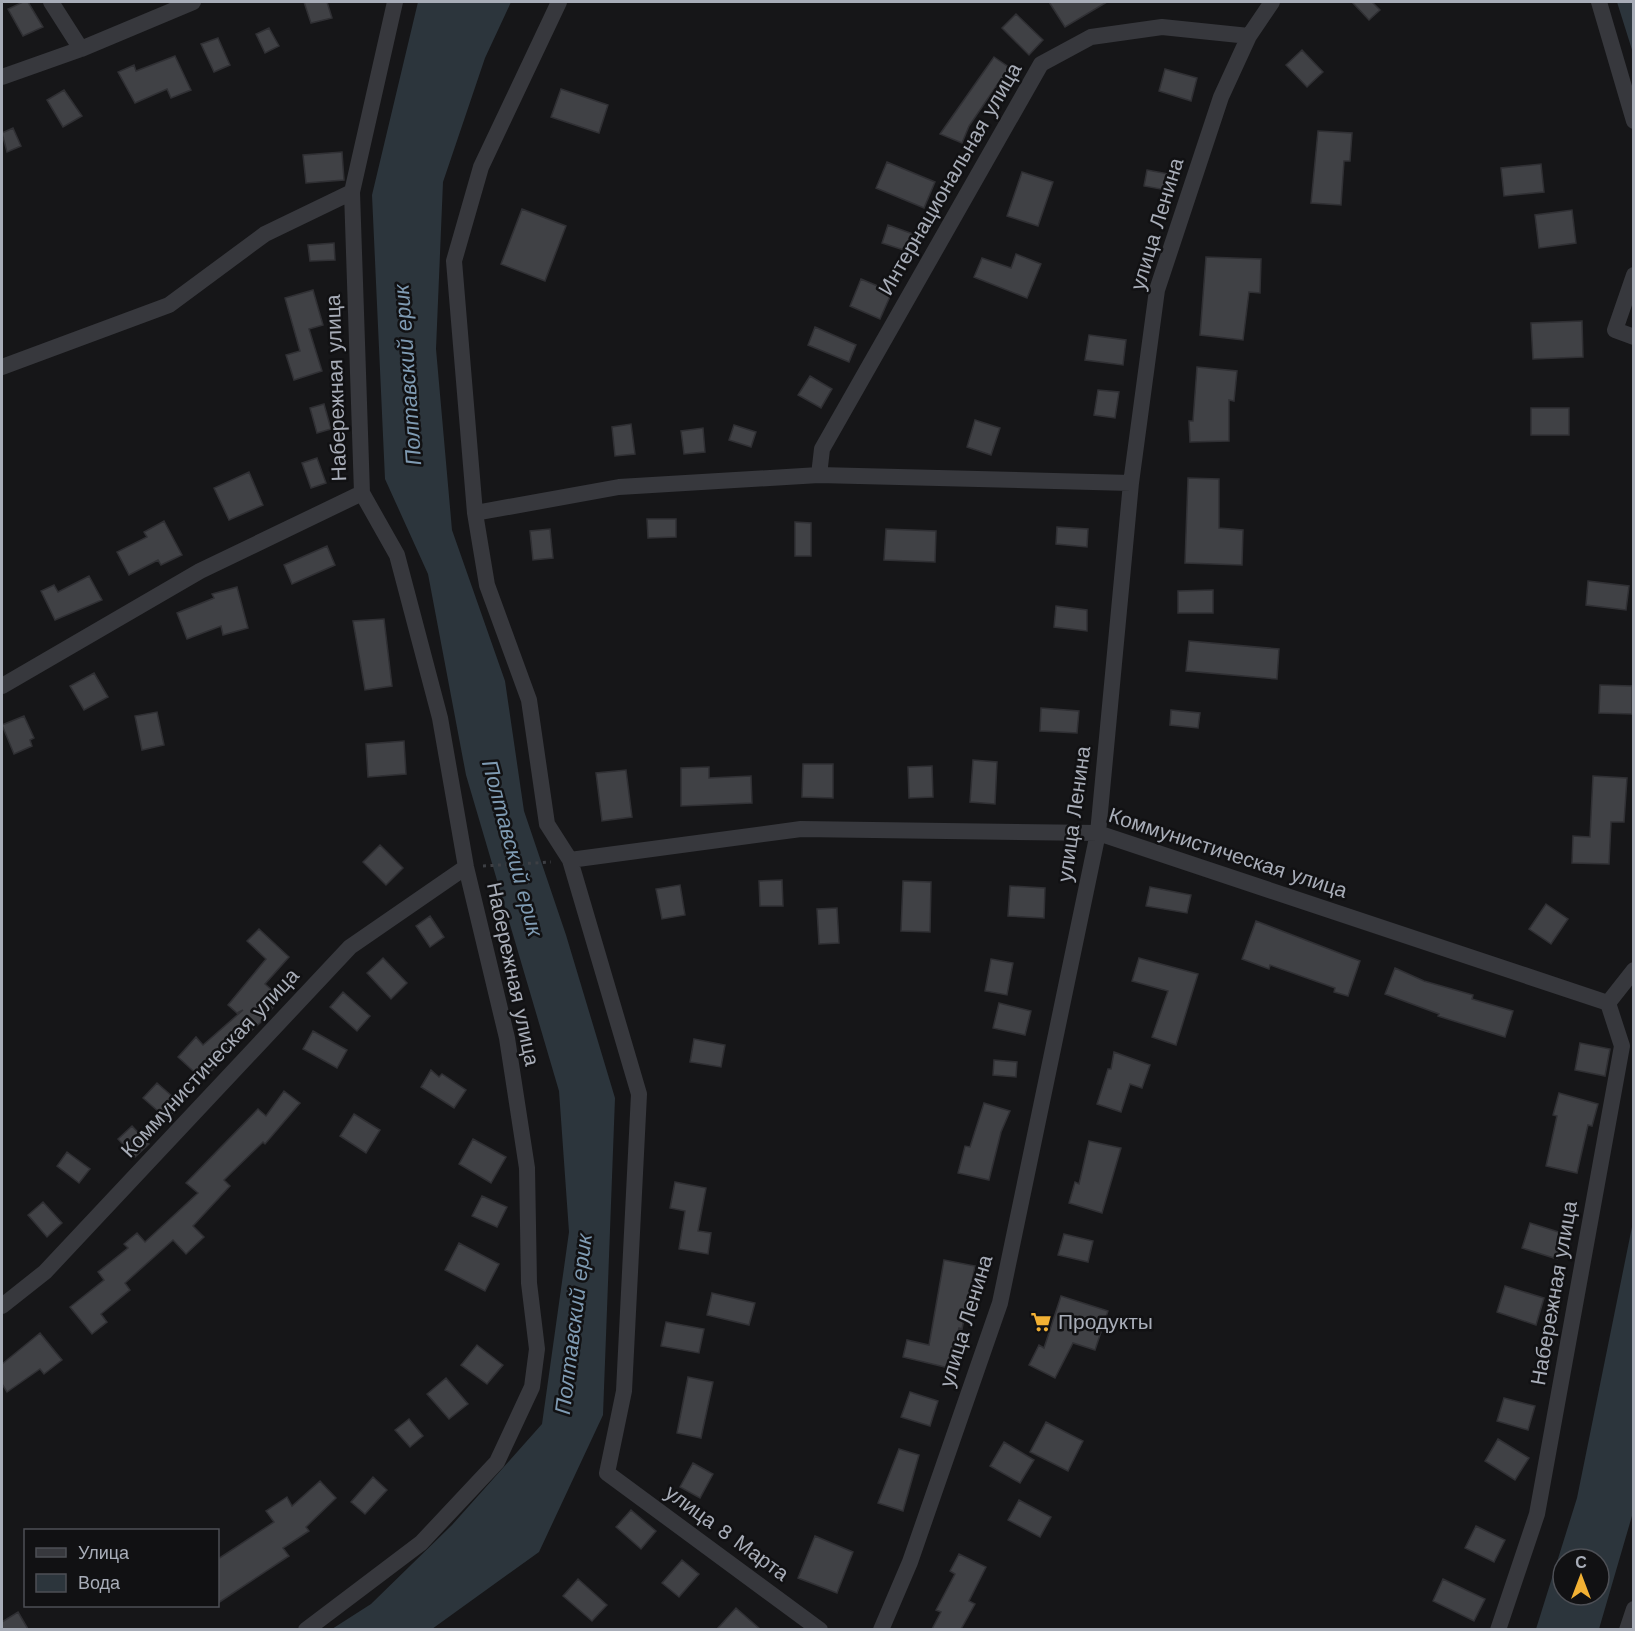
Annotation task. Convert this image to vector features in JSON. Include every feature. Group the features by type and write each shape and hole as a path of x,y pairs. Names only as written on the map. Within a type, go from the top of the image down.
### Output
{"street":[{"path":"51,2 81,49"},
{"path":"2,77 81,49 193,2"},
{"name":"Набережная улица","path":"306,1629 421,1543 497,1462 532,1388 537,1349 530,1283 527,1168 507,1038 466,867 440,718 397,555 362,493 352,192 395,2"},
{"path":"559,2 481,166 454,261 475,513 487,585 530,700 547,824 570,860"},
{"name":"улица Ленина","path":"881,1629 910,1562 1000,1303 1098,833 1131,483 1157,290 1221,97 1249,36 1272,2"},
{"path":"1599,2 1634,121"},
{"name":"Интернациональная улица","path":"819,475 822,449 1041,64 1091,37 1162,27 1249,36"},
{"path":"2,367 169,305 265,234 352,192"},
{"path":"1634,275 1615,330 1634,337"},
{"path":"475,513 619,487 819,475 1131,483"},
{"path":"2,686 200,571 362,493"},
{"name":"Коммунистическая улица","path":"570,860 801,829 1098,833 1608,1004"},
{"name":"улица 8 Марта","path":"570,860 639,1094 624,1391 607,1473 820,1629"},
{"name":"Коммунистическая улица","path":"2,1306 45,1272 350,947 466,867"},
{"path":"1608,1004 1634,970"},
{"name":"Набережная улица","path":"1498,1629 1537,1514 1622,1046 1608,1004"},
{"path":"1627,1629 1634,1609"}],"path":[{"path":"466,867 570,860"}],"water":[{"name":"Полтавский ерик","path":"418,2 511,2 485,58 443,182 436,349 452,530 505,681 524,811 566,935 615,1098 603,1415 539,1552 432,1629 332,1629 371,1604 452,1525 542,1424 569,1232 559,1091 466,775 428,574 385,479 372,195"},
{"path":"1617,2 1633,2 1633,53"},
{"path":"1633,1222 1634,1509 1611,1588 1611,1547 1562,1547 1577,1498"},
{"path":"1551,1581 1551,1607 1605,1607 1599,1629 1536,1629"}],"building":[{"path":"28,2 43,27 23,36 8,9"},
{"path":"304,2 327,2 332,18 311,23"},
{"path":"1049,2 1107,2 1065,27"},
{"path":"1352,2 1372,2 1380,10 1369,20"},
{"path":"1016,14 1043,40 1029,55 1002,28"},
{"path":"269,28 279,46 265,53 256,34"},
{"path":"218,38 230,65 214,72 201,44"},
{"path":"1302,50 1323,72 1307,87 1286,65"},
{"path":"175,56 191,90 171,98 167,89 135,103 118,72 134,65 136,71"},
{"path":"994,57 1016,72 1005,87 999,82 969,126 962,143 940,134"},
{"path":"1165,69 1197,78 1191,101 1159,91"},
{"path":"561,89 608,105 599,133 551,117"},
{"path":"64,90 82,116 63,127 47,100"},
{"path":"13,128 21,146 7,152 2,133"},
{"path":"1318,131 1352,133 1350,161 1344,161 1341,205 1311,203"},
{"path":"342,152 344,180 306,183 303,155"},
{"path":"887,162 935,182 924,208 876,188"},
{"path":"1541,164 1544,192 1504,196 1501,168"},
{"path":"1147,170 1169,174 1166,190 1144,186"},
{"path":"1022,172 1053,182 1038,226 1007,216"},
{"path":"522,209 566,226 545,281 501,264"},
{"path":"1572,210 1576,243 1539,248 1535,215"},
{"path":"888,225 913,234 907,251 882,243"},
{"path":"334,243 335,260 310,261 308,245"},
{"path":"1016,254 1041,264 1027,298 974,277 982,258 1011,268"},
{"path":"1206,257 1261,259 1260,293 1249,292 1243,340 1200,335"},
{"path":"861,279 892,292 880,319 850,306"},
{"path":"313,290 323,325 309,329 322,371 294,380 286,355 300,351 285,298"},
{"path":"1582,321 1583,357 1533,359 1531,323"},
{"path":"815,327 856,345 849,362 808,345"},
{"path":"1089,335 1126,340 1123,365 1085,360"},
{"path":"1197,367 1237,371 1234,401 1229,400 1229,441 1190,442 1189,421 1193,421"},
{"path":"810,376 832,389 821,408 798,395"},
{"path":"1098,390 1119,392 1115,418 1094,415"},
{"path":"324,404 331,429 317,433 310,408"},
{"path":"1531,408 1569,408 1569,435 1531,435"},
{"path":"975,420 1000,428 991,455 967,447"},
{"path":"631,424 635,454 615,456 612,427"},
{"path":"734,425 756,432 751,447 729,440"},
{"path":"703,428 705,452 684,454 681,431"},
{"path":"317,458 326,483 311,488 302,463"},
{"path":"249,472 263,505 229,520 214,488"},
{"path":"1188,478 1219,479 1219,528 1243,530 1242,565 1185,563"},
{"path":"647,519 676,519 676,537 648,538"},
{"path":"164,521 182,555 161,565 158,560 129,575 117,552 147,537 144,532"},
{"path":"795,522 811,523 811,556 795,556"},
{"path":"1057,527 1088,529 1087,547 1056,544"},
{"path":"550,529 553,558 533,560 530,531"},
{"path":"886,529 936,531 935,562 884,560"},
{"path":"327,546 335,565 292,584 284,565"},
{"path":"89,576 102,600 55,620 41,591 54,585 58,592"},
{"path":"1588,581 1629,586 1626,610 1586,605"},
{"path":"237,587 248,628 223,635 221,626 187,639 177,613 214,598 212,594"},
{"path":"1213,590 1213,613 1178,613 1178,591"},
{"path":"1056,606 1087,610 1087,631 1054,627"},
{"path":"384,619 392,686 365,690 353,621"},
{"path":"1189,641 1279,649 1277,679 1186,671"},
{"path":"94,673 108,697 84,710 70,686"},
{"path":"1600,685 1632,686 1632,714 1599,713"},
{"path":"1041,708 1079,711 1077,733 1040,731"},
{"path":"1171,710 1200,713 1198,728 1170,725"},
{"path":"157,712 164,745 142,750 135,716"},
{"path":"24,716 34,738 30,740 32,746 14,754 2,725"},
{"path":"404,741 406,774 368,777 366,744"},
{"path":"973,760 997,762 995,804 970,802"},
{"path":"803,764 833,764 833,798 802,797"},
{"path":"932,766 933,797 909,798 908,767"},
{"path":"709,767 709,778 751,776 752,803 681,806 681,768"},
{"path":"626,770 632,817 602,821 596,773"},
{"path":"1593,776 1627,778 1624,822 1611,822 1609,864 1572,863 1573,836 1590,837"},
{"path":"380,845 403,868 386,885 363,862"},
{"path":"782,880 783,906 760,906 759,881"},
{"path":"903,881 931,882 930,932 901,931"},
{"path":"680,885 685,915 662,919 656,889"},
{"path":"1010,886 1045,888 1044,918 1008,916"},
{"path":"1150,887 1191,895 1187,913 1146,906"},
{"path":"1546,904 1568,919 1551,944 1529,929"},
{"path":"837,908 839,943 819,944 817,909"},
{"path":"430,916 444,937 430,947 416,926"},
{"path":"1256,921 1360,961 1348,996 1334,992 1335,988 1270,965 1269,969 1242,959"},
{"path":"259,929 289,957 265,984 281,998 260,1023 219,1059 221,1061 203,1080 178,1057 196,1037 203,1045 243,1010 237,1013 228,1005 266,959 247,941"},
{"path":"383,958 407,983 391,999 367,973"},
{"path":"1139,958 1198,974 1176,1045 1152,1037 1168,991 1132,981"},
{"path":"991,959 1013,963 1007,995 985,991"},
{"path":"1395,968 1424,981 1473,995 1472,999 1513,1011 1505,1037 1438,1016 1439,1014 1385,994"},
{"path":"343,992 370,1016 357,1031 330,1007"},
{"path":"999,1003 1031,1011 1025,1035 993,1028"},
{"path":"313,1031 347,1050 337,1068 303,1049"},
{"path":"694,1039 725,1045 721,1067 690,1062"},
{"path":"1580,1043 1610,1049 1605,1076 1575,1070"},
{"path":"1114,1052 1150,1065 1142,1088 1130,1084 1121,1112 1097,1104 1108,1069 1111,1069"},
{"path":"994,1060 1017,1062 1016,1077 993,1075"},
{"path":"431,1070 439,1077 442,1074 466,1090 454,1108 421,1087"},
{"path":"157,1083 181,1104 167,1119 143,1098"},
{"path":"284,1091 300,1103 265,1144 263,1142 224,1180 230,1186 193,1226 204,1237 186,1254 173,1240 125,1283 130,1290 101,1314 107,1322 92,1334 70,1307 104,1280 98,1272 128,1248 124,1244 137,1233 145,1242 198,1193 186,1183 258,1109 266,1116"},
{"path":"1559,1093 1598,1104 1592,1126 1588,1125 1577,1173 1546,1166 1557,1116 1553,1115"},
{"path":"984,1103 1010,1111 1001,1132 989,1180 958,1173 965,1146 970,1147"},
{"path":"354,1114 380,1130 366,1153 340,1136"},
{"path":"132,1126 149,1144 135,1157 118,1139"},
{"path":"473,1139 506,1157 491,1183 459,1164"},
{"path":"1089,1141 1121,1148 1102,1213 1069,1203 1075,1182 1079,1184"},
{"path":"67,1152 90,1169 79,1183 57,1166"},
{"path":"675,1182 706,1188 698,1231 711,1233 708,1254 679,1249 685,1211 670,1208"},
{"path":"482,1196 507,1207 497,1227 472,1216"},
{"path":"43,1202 62,1223 47,1237 28,1215"},
{"path":"1530,1223 1565,1234 1557,1259 1522,1248"},
{"path":"1064,1234 1093,1241 1088,1262 1058,1255"},
{"path":"459,1243 499,1264 485,1291 445,1270"},
{"path":"944,1260 975,1266 962,1329 959,1328 949,1368 903,1357 907,1340 929,1345"},
{"path":"1505,1286 1544,1298 1536,1325 1497,1312"},
{"path":"712,1293 755,1303 749,1325 707,1315"},
{"path":"1061,1296 1108,1311 1095,1350 1073,1343 1055,1378 1029,1365 1039,1345 1044,1348"},
{"path":"666,1322 704,1329 699,1353 661,1346"},
{"path":"40,1333 62,1360 44,1374 40,1369 7,1392 2,1384 2,1364"},
{"path":"477,1345 503,1365 487,1384 461,1365"},
{"path":"688,1377 713,1382 701,1438 677,1433"},
{"path":"446,1378 468,1404 449,1419 427,1394"},
{"path":"910,1392 938,1401 930,1426 901,1417"},
{"path":"1504,1398 1535,1406 1528,1430 1497,1421"},
{"path":"409,1419 423,1436 410,1447 395,1430"},
{"path":"1046,1422 1083,1441 1068,1471 1030,1452"},
{"path":"1498,1439 1529,1458 1515,1480 1485,1461"},
{"path":"1004,1442 1034,1460 1020,1483 990,1466"},
{"path":"899,1449 919,1455 903,1511 878,1503"},
{"path":"693,1463 713,1474 700,1498 680,1487"},
{"path":"373,1477 387,1490 365,1514 351,1502"},
{"path":"320,1481 336,1498 306,1527 309,1531 283,1548 289,1556 219,1602 219,1558 274,1522 266,1511 287,1497 292,1506"},
{"path":"1019,1500 1051,1517 1040,1537 1008,1520"},
{"path":"631,1510 656,1531 641,1549 616,1527"},
{"path":"1476,1526 1505,1540 1494,1562 1465,1548"},
{"path":"815,1536 853,1552 837,1593 798,1578"},
{"path":"959,1554 986,1567 969,1601 975,1604 961,1629 932,1629 941,1612 936,1610 955,1574 950,1571"},
{"path":"682,1560 699,1574 679,1597 662,1583"},
{"path":"578,1579 607,1605 592,1621 563,1596"},
{"path":"1443,1579 1485,1599 1474,1621 1433,1601"},
{"path":"736,1608 760,1629 717,1629"},
{"path":"18,1612 28,1629 2,1629 2,1622"}],"place":[{"name":"Продукты","path":"1041,1322"}]}
